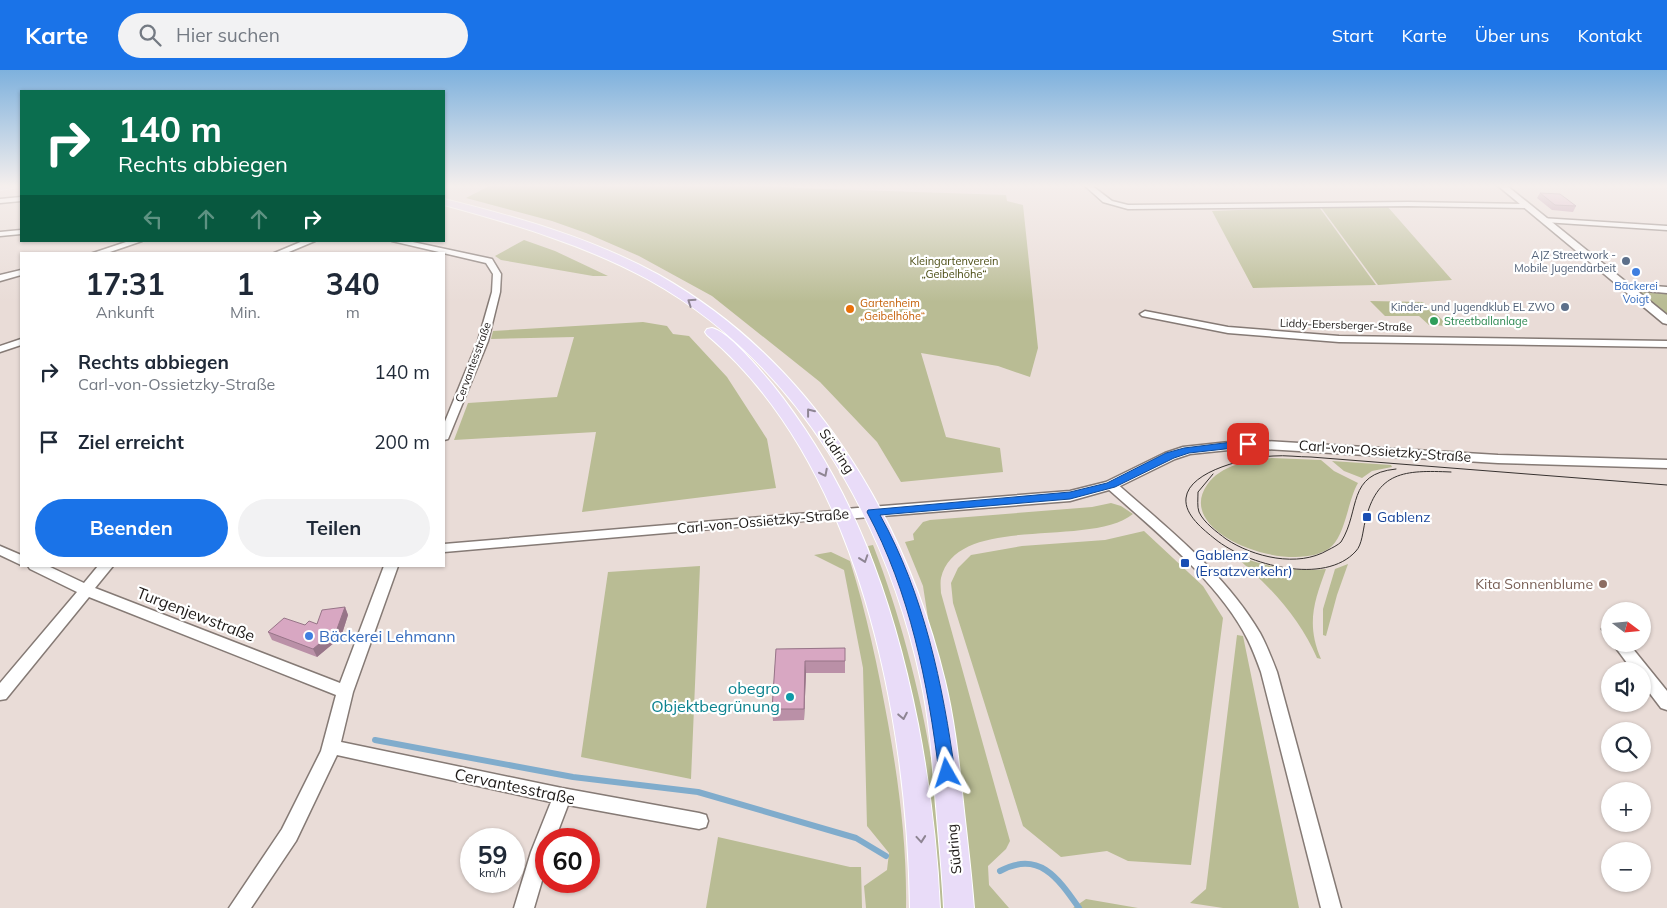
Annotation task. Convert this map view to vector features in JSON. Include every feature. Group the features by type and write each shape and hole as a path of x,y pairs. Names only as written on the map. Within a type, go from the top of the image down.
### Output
{"main road":[{"name":"Südring","path":"497,224 537,236 598,260 629,276 689,314 723,341 761,380 792,421 816,459 858,544 873,586 895,674 917,791 925,908"},
{"name":"Südring","path":"521,224 583,245 647,275 698,306 748,346 801,401 843,458 888,540 930,665 940,714 959,908"}],"street":[{"path":"1549,224 1667,321"},
{"path":"1607,224 1667,228"},
{"path":"0,234 20,232"},
{"path":"101,252 135,242"},
{"path":"281,252 308,242"},
{"name":"Cervantesstraße","path":"401,242 489,261 497,274 496,292 483,341 445,435"},
{"path":"0,278 20,273"},
{"path":"1626,288 1667,290"},
{"name":"Liddy-Ebersberger-Straße","path":"1145,314 1228,330 1339,339 1667,344"},
{"path":"0,349 20,342"},
{"name":"Carl-von-Ossietzky-Straße","path":"445,548 1070,496 1111,485 1170,456 1188,450 1248,444 1498,459 1667,464"},
{"path":"1111,485 1164,534 1227,597 1254,637 1269,672 1331,908"},
{"path":"0,550 20,560"},
{"name":"Turgenjewstraße","path":"37,567 88,591 345,692"},
{"path":"0,694 88,591 105,567"},
{"path":"239,908 289,835 331,747 345,692 391,567"},
{"path":"1627,652 1667,703"},
{"name":"Cervantesstraße","path":"331,747 562,796 699,821"},
{"path":"524,908 541,852 562,796"}],"green space":[{"name":"Kleingartenverein „Geibelhöhe“","path":"561,224 1025,224 1038,348 1030,377 998,366 921,353 946,437 1000,448 1003,472 901,482 877,442 820,382 712,296 639,256"},
{"path":"1219,224 1332,224 1376,285 1253,288"},
{"path":"1333,224 1403,224 1452,280 1378,285"},
{"path":"524,240 555,251 608,276 593,276 501,260 495,256"},
{"path":"1626,287 1667,290 1667,321"},
{"path":"1370,301 1423,302 1449,326 1429,325 1419,316 1385,316"},
{"path":"643,322 667,326 673,334 689,336 727,377 767,439 776,488 582,512 596,432 454,440 468,403 557,397 574,337 491,339 493,331"},
{"path":"1272,458 1321,460 1334,471 1358,483 1341,533 1332,546 1315,555 1293,557 1268,554 1243,546 1222,535 1207,520 1201,503 1207,485 1213,478 1227,468 1254,460"},
{"path":"1332,461 1391,465 1392,467 1372,471 1362,478 1344,471"},
{"path":"1111,503 1121,506 1133,514 1113,524 1087,529 997,538 972,545 952,558 941,578 941,593 1010,841 1006,849 988,866 989,885 1009,908 973,908 923,586 905,542 914,540 913,534 923,522 930,520 1092,507"},
{"path":"1144,531 1203,586 1223,618 1191,865 1128,861 1107,851 1061,857 1023,826 953,603 951,583 958,568 971,555 1022,546 1105,540"},
{"path":"873,545 885,576 905,643 929,746 943,849 947,908 938,908 904,670 888,607 868,546"},
{"path":"831,552 850,561 862,601 876,662 899,792 904,838 906,908 866,908 864,886 887,870 889,853 867,826 863,668 844,570 814,555"},
{"path":"1231,553 1254,562 1278,567 1302,570 1326,569 1313,613 1314,635 1321,659 1317,658 1301,628 1269,588"},
{"path":"1348,564 1326,636 1323,635 1323,609 1335,569"},
{"path":"700,566 691,779 581,757 608,572"},
{"path":"1237,635 1243,636 1299,908 1223,908 1190,903 1206,889"},
{"path":"718,837 850,867 861,867 862,908 706,908"},
{"path":"1086,899 1138,908 1073,908"}],"building":[{"path":"345,607 337,629 313,649 268,632 284,618 305,625 309,621 317,624 322,610"},
{"name":"obegro Objektbegrünung","path":"845,648 845,661 805,661 804,709 772,709 776,649"}],"waterway":[{"path":"375,740 573,777 698,792 856,838 886,856"},
{"path":"1000,871 1014,865 1026,864 1046,870 1063,887 1079,908"}],"tram line":[{"path":"1451,472 1406,473 1385,483 1377,492 1370,505 1361,541 1356,551 1342,562 1325,568 1286,568 1246,557 1215,539 1191,516 1186,504 1190,488 1209,473 1236,462 1278,456 1667,485"},
{"path":"1213,474 1198,492 1198,510 1204,520 1226,539 1249,551 1276,558 1290,559 1316,555 1340,543 1347,530 1357,495 1362,486 1369,478 1380,472 1396,469"}],"place":[{"name":"AJZ Streetwork - Mobile Jugendarbeit","path":"1626,261"},
{"name":"Bäckerei Voigt","path":"1636,272"},
{"name":"Kinder- und Jugendklub EL ZWO","path":"1565,307"},
{"name":"Gartenheim „Geibelhöhe“","path":"850,309"},
{"name":"Streetballanlage","path":"1434,321"},
{"name":"Gablenz","path":"1367,517"},
{"name":"Gablenz (Ersatzverkehr)","path":"1185,563"},
{"name":"Kita Sonnenblume","path":"1603,584"},
{"name":"Bäckerei Lehmann","path":"309,636"},
{"name":"obegro Objektbegrünung","path":"790,697"}],"route":[{"path":"947,773 940,714 930,665 903,580 888,540 873,512 1070,496 1111,485 1170,456 1188,450 1248,444"}]}
